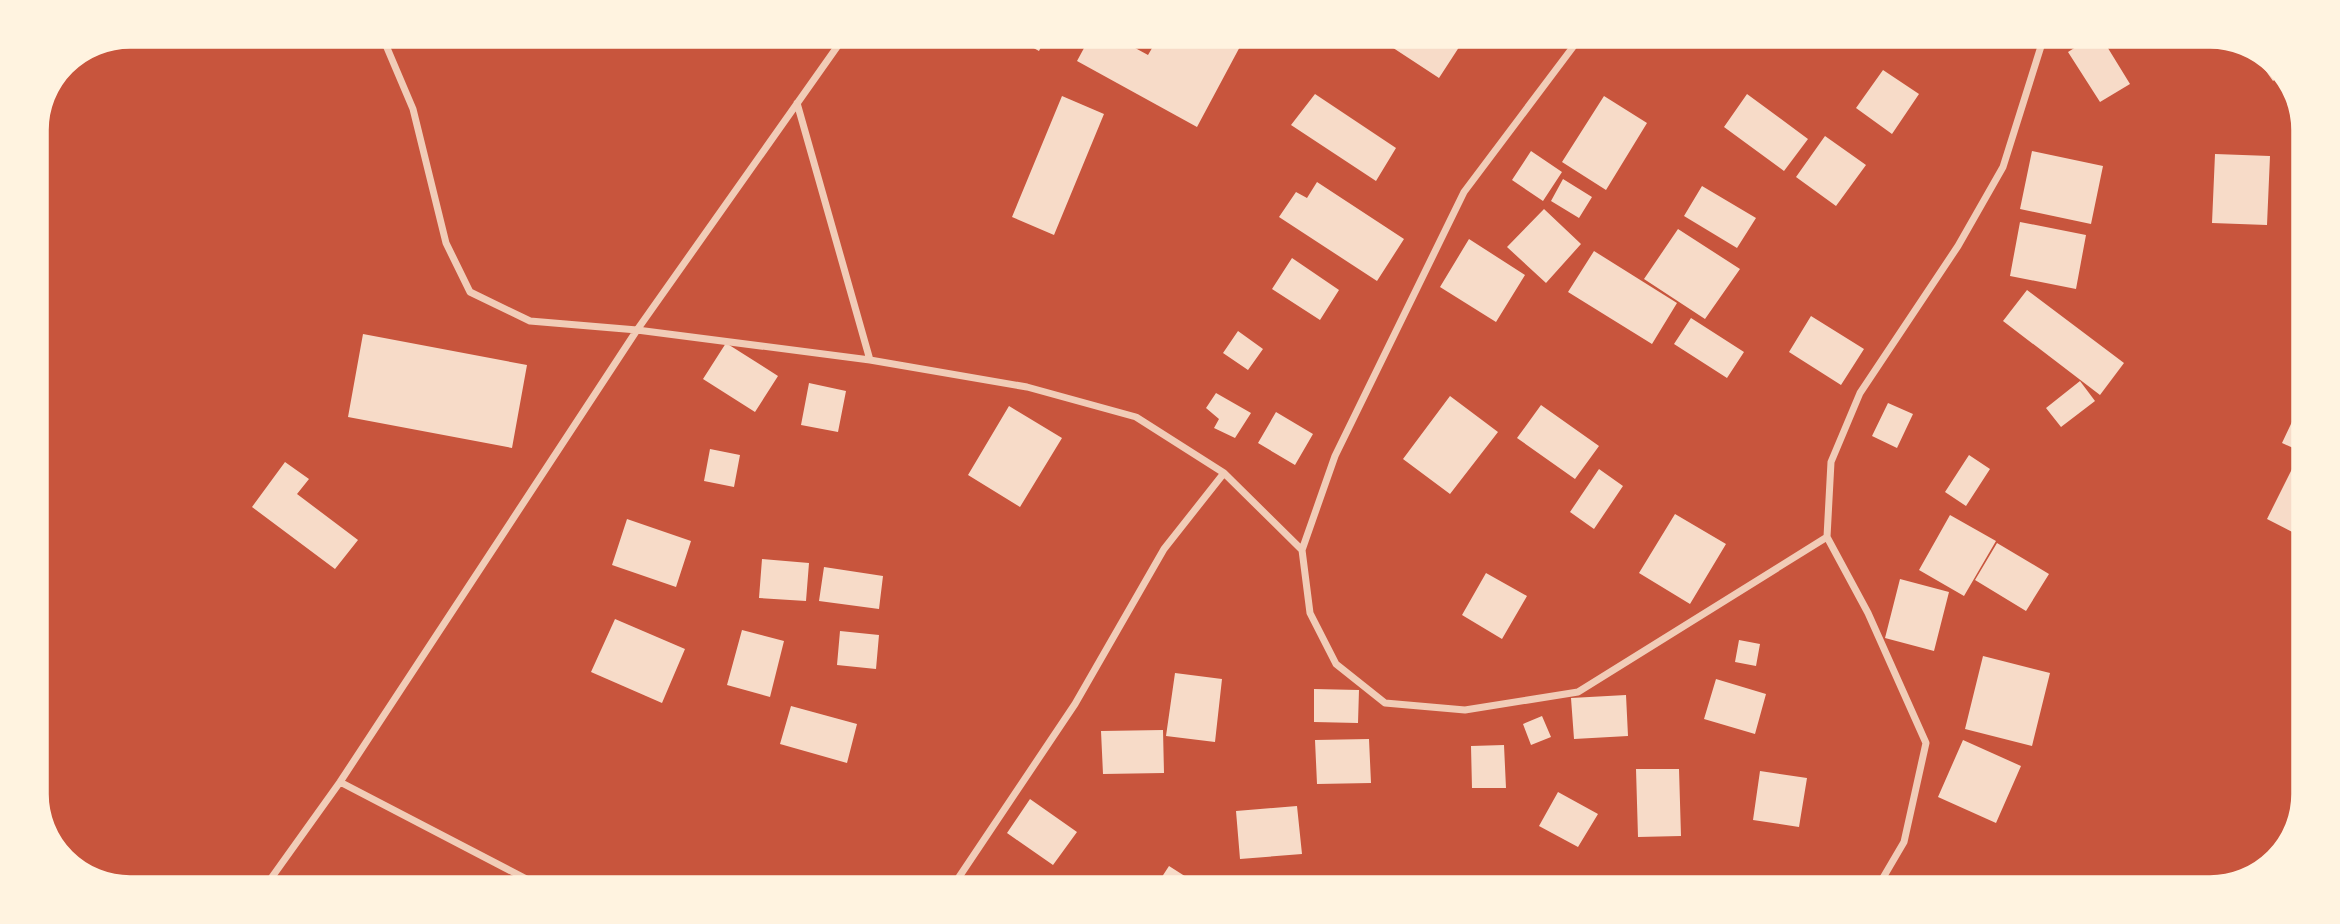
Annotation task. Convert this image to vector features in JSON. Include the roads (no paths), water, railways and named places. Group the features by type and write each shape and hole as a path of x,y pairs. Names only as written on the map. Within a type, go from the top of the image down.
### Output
{"street":[{"path":"387,47 413,109 446,243 470,292 530,321 637,330 870,360 1027,387 1136,417 1224,473 1302,550"},
{"path":"272,877 340,782 637,330 837,47"},
{"path":"1572,47 1464,192 1335,456 1302,550 1310,613 1336,664 1385,703 1465,710 1578,692 1827,537"},
{"path":"1883,877 1904,842 1926,743 1868,613 1827,537 1831,462 1860,393 1958,246 2003,167 2041,47"},
{"path":"797,103 870,360"},
{"path":"959,877 1075,704 1164,548 1224,473"},
{"path":"340,782 523,877"}]}
